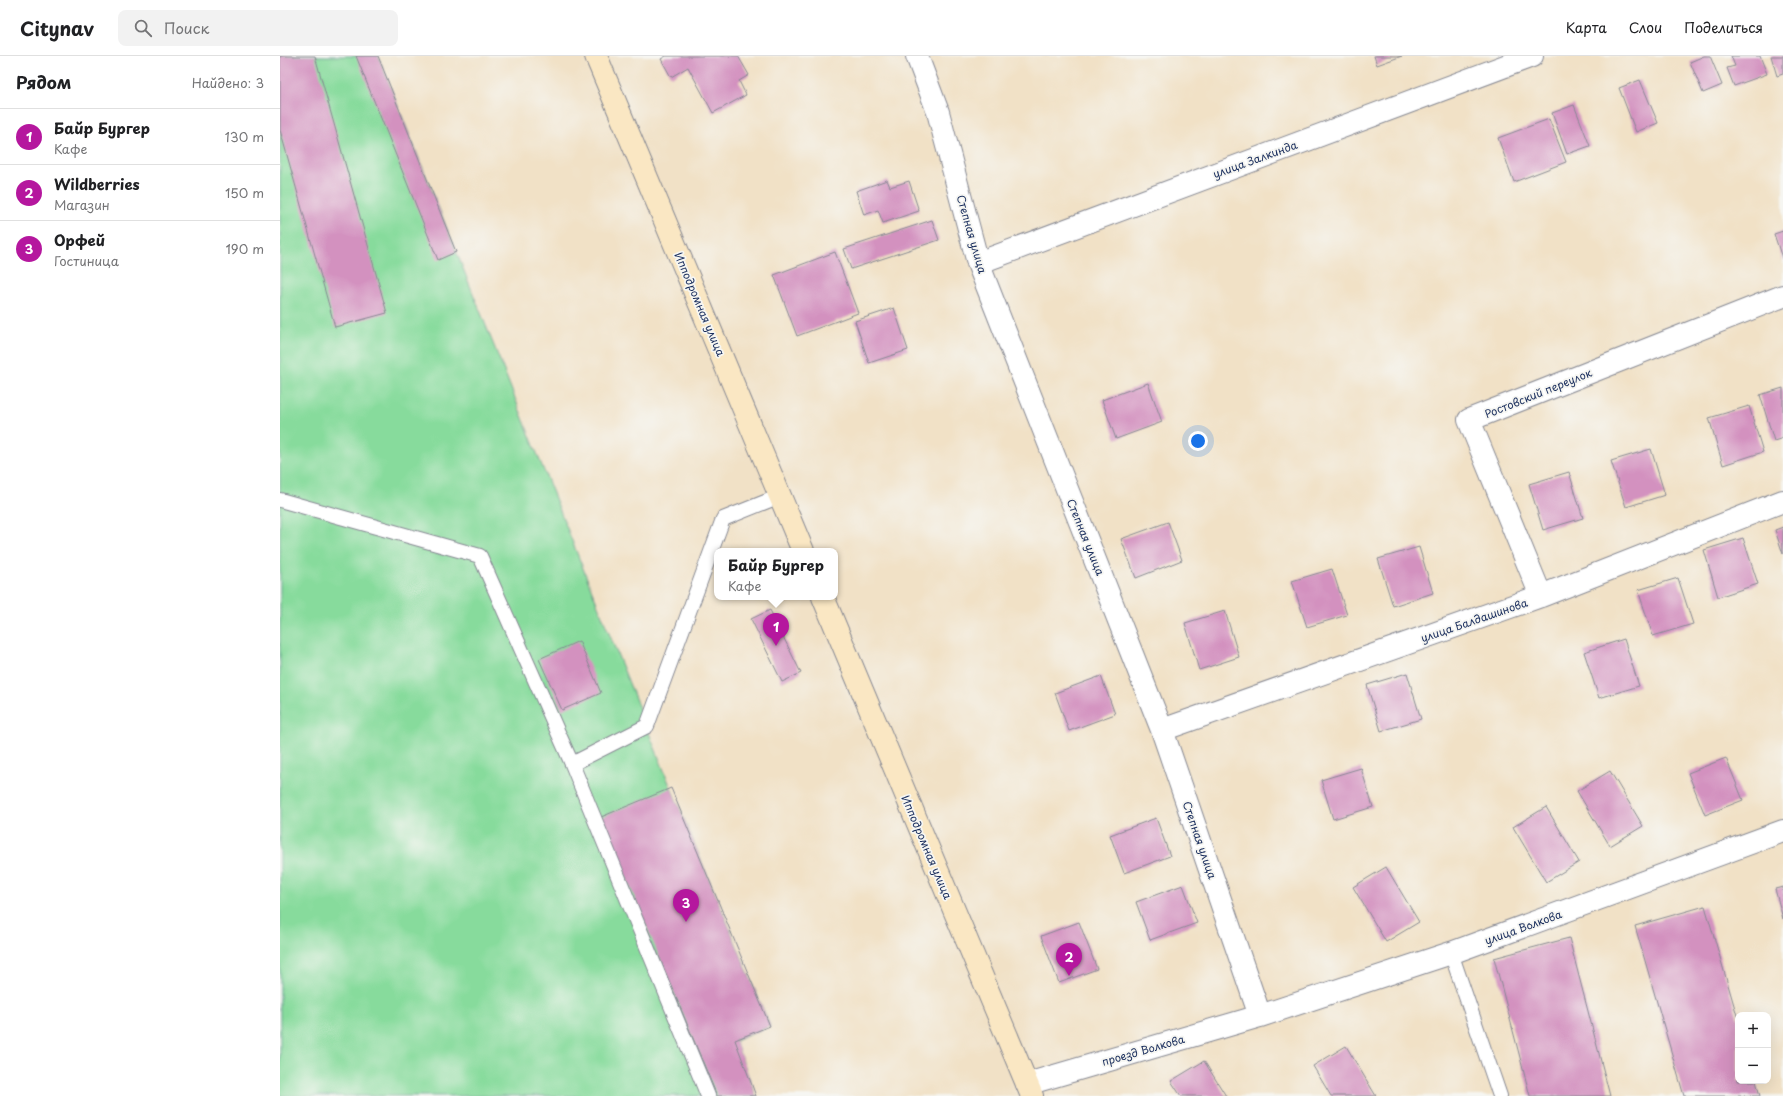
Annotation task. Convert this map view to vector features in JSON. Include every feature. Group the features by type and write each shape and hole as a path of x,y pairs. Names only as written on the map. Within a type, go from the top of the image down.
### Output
{"main road":[{"name":"Ипподромная улица","path":"596,56 802,548"},
{"name":"Ипподромная улица","path":"824,600 1029,1090"}],"street":[{"name":"Степная улица","path":"917,56 938,112 978,263 1162,730 1260,1016"},
{"name":"улица Залкинда","path":"978,263 1532,56"},
{"name":"Ростовский переулок","path":"1541,596 1469,420 1783,296"},
{"name":"улица Балдашинова","path":"1162,730 1541,596 1783,501"},
{"name":"улица Волкова","path":"1260,1016 1452,953 1783,831"},
{"name":"проезд Волкова","path":"1029,1090 1260,1016"}],"lane":[{"path":"572,764 647,726 723,519 780,496"},
{"path":"280,500 480,556 572,764 708,1096"},
{"path":"1452,953 1500,1096"}],"green space":[{"path":"280,56 378,56 671,788 770,1026 735,1041 756,1096 280,1096"}],"building":[{"path":"280,56 315,56 387,313 335,327 280,130"},
{"path":"356,56 378,56 456,252 438,260"},
{"path":"666,56 738,56 749,75 739,81 746,95 713,113 688,67 671,77 661,59"},
{"path":"1374,56 1402,56 1377,65"},
{"path":"1704,56 1710,56 1722,85 1703,93 1690,62"},
{"path":"1731,56 1760,56 1767,74 1734,86 1727,68 1735,66"},
{"path":"1771,56 1783,56 1783,74 1777,76"},
{"path":"1640,80 1658,123 1636,132 1619,88"},
{"path":"1574,105 1590,146 1567,154 1552,113"},
{"path":"1549,119 1566,162 1514,182 1498,138"},
{"path":"887,180 890,187 909,181 919,211 883,223 878,210 864,215 856,191"},
{"path":"932,220 939,240 851,269 844,249"},
{"path":"1783,231 1783,261 1774,234"},
{"path":"835,252 858,313 797,336 774,275"},
{"path":"894,308 908,350 869,363 855,321"},
{"path":"1148,383 1162,422 1116,439 1102,400"},
{"path":"1783,388 1783,438 1774,441 1760,395"},
{"path":"1749,406 1763,452 1723,465 1709,418"},
{"path":"1651,449 1665,495 1626,507 1611,461"},
{"path":"1569,472 1583,518 1543,530 1529,484"},
{"path":"1168,522 1182,560 1136,578 1121,539"},
{"path":"1783,527 1783,554 1775,530"},
{"path":"1743,538 1758,584 1718,597 1704,550"},
{"path":"1419,547 1433,593 1393,606 1378,559"},
{"path":"1332,569 1347,615 1307,627 1292,581"},
{"path":"1678,578 1693,624 1653,636 1638,590"},
{"path":"770,610 801,673 782,682 751,619"},
{"path":"1225,611 1239,657 1199,670 1185,623"},
{"path":"1624,639 1639,686 1599,698 1584,652"},
{"path":"579,641 601,693 562,710 539,659"},
{"path":"1407,673 1421,719 1381,731 1367,685"},
{"path":"1101,676 1115,714 1069,731 1055,693"},
{"path":"1726,758 1743,800 1705,815 1688,773"},
{"path":"1361,768 1373,807 1333,819 1321,780"},
{"path":"1610,771 1643,826 1610,846 1577,791"},
{"path":"671,788 770,1026 735,1040 756,1096 717,1096 601,817"},
{"path":"1546,807 1579,862 1546,882 1513,827"},
{"path":"1156,818 1170,856 1124,873 1110,835"},
{"path":"1386,867 1419,922 1386,942 1353,887"},
{"path":"1183,885 1197,923 1150,940 1136,902"},
{"path":"1783,887 1783,919 1775,889"},
{"path":"1705,906 1736,1012 1735,1084 1757,1084 1760,1096 1684,1096 1635,926"},
{"path":"1079,922 1097,969 1059,983 1041,936"},
{"path":"1569,938 1610,1096 1530,1096 1494,958"},
{"path":"1346,1046 1376,1096 1331,1096 1313,1066"},
{"path":"1204,1061 1226,1096 1181,1096 1171,1081"}],"place":[{"name":"Байр Бургер","path":"776,646"},
{"name":"Орфей","path":"686,922"},
{"name":"Wildberries","path":"1069,976"}]}
